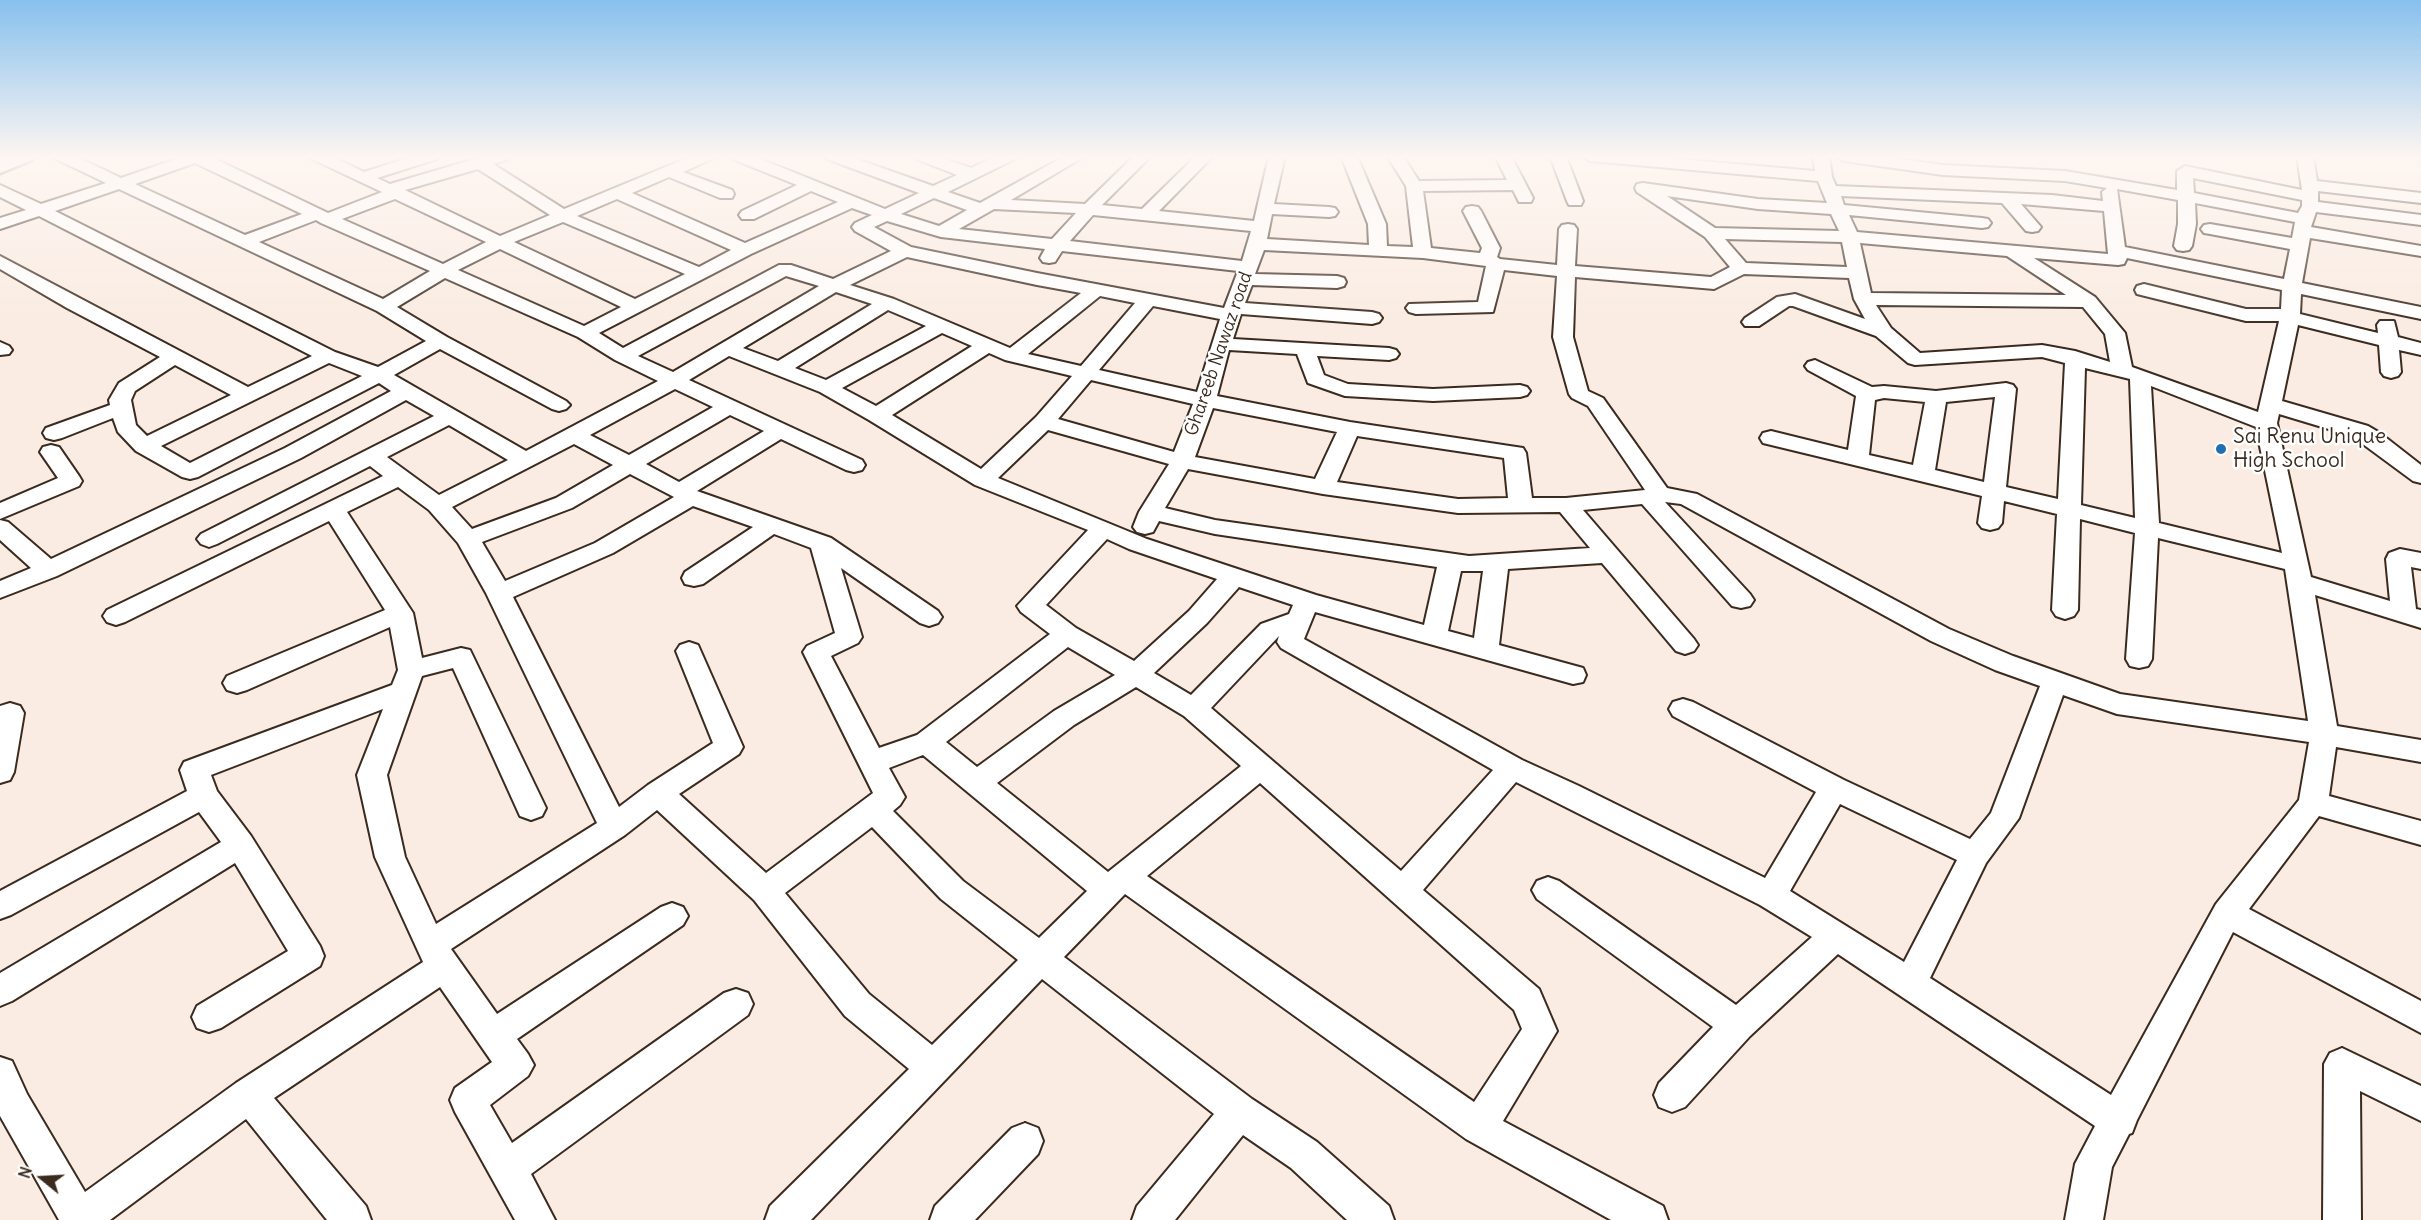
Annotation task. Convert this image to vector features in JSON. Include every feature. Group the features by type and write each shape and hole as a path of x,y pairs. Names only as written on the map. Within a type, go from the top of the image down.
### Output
{"street":[{"path":"0,224 33,213"},
{"path":"48,213 328,356 379,375 525,460"},
{"path":"182,213 384,307 440,341 559,405"},
{"path":"316,213 585,333 622,356 854,465"},
{"path":"242,242 331,213"},
{"path":"440,213 636,307"},
{"path":"557,213 701,274"},
{"path":"384,307 445,270 500,242 569,213"},
{"path":"662,213 745,250"},
{"path":"748,215 752,213"},
{"path":"585,333 745,250 827,213"},
{"path":"881,213 941,232 1246,273 1337,282"},
{"path":"890,213 861,227 905,250 1037,279 1148,300 1233,311 1372,318"},
{"path":"941,232 975,213"},
{"path":"1037,279 1056,246 1085,213"},
{"path":"1135,213 1261,227 1378,250 1424,253 1566,271 1714,283 1741,268 1857,273"},
{"name":"Ghareeb Nawaz road","path":"1138,544 1151,512 1182,462 1205,400 1264,213"},
{"path":"1261,227 1325,213"},
{"path":"1372,213 1377,224 1378,250"},
{"path":"1418,213 1424,253"},
{"path":"1416,308 1486,308 1492,261 1491,248 1473,213"},
{"path":"1681,213 1711,233 1741,268"},
{"path":"1840,213 1850,237 1863,299 1883,332"},
{"path":"1933,213 1982,223"},
{"path":"1974,213 2012,252 2088,302 2115,333 2131,372 2147,528 2139,659"},
{"path":"2019,213 2031,227"},
{"path":"1711,233 1850,237 2118,260 2113,213"},
{"path":"2183,246 2187,213"},
{"path":"2299,213 2421,220"},
{"path":"2303,213 2421,250"},
{"path":"2210,228 2314,213"},
{"path":"2084,1220 2094,1164 2119,1121 2227,913 2313,803 2324,734 2298,573 2268,413 2290,317 2292,287 2306,214"},
{"path":"1569,229 1563,337 1580,394 1596,402 1654,496 1741,600"},
{"path":"437,505 574,435 673,381 833,286 905,250"},
{"path":"2117,251 2421,313"},
{"path":"0,261 74,304 247,395"},
{"path":"622,356 785,269 887,303 1012,356 1205,400 1350,428 1515,453 1521,507"},
{"path":"1012,356 1096,290"},
{"path":"2144,290 2246,315 2274,314 2290,317 2421,349"},
{"path":"1863,299 2088,302"},
{"path":"982,480 1044,422 1148,300"},
{"path":"1752,322 1784,301 1795,300 1883,332 1916,358 2042,351 2075,357 2268,413 2360,432 2372,438 2421,476"},
{"path":"780,369 887,303"},
{"path":"2385,306 2391,372"},
{"path":"827,388 941,326"},
{"path":"176,357 126,387 120,400 126,427 144,446 190,472 379,375 440,341"},
{"path":"1221,344 1389,354"},
{"path":"877,415 988,345"},
{"path":"727,348 827,388 877,415 982,480 1104,528 1138,544 1234,576 1303,611 1434,638 1573,675"},
{"path":"1305,349 1315,379 1346,390 1433,395 1520,391"},
{"path":"144,446 328,356"},
{"path":"2065,610 2075,357"},
{"path":"1815,366 1869,394 1884,392 1936,398 2006,389 1990,523"},
{"path":"0,590 48,570 293,453 405,392"},
{"path":"1858,458 1865,398 1869,394"},
{"path":"1923,474 1936,398"},
{"path":"468,539 564,503 728,407"},
{"path":"0,512 71,481 52,442 121,408"},
{"path":"209,539 450,416"},
{"path":"1044,422 1182,462 1323,487 1458,506 1566,506 1675,495 1689,499 1940,635 2004,663 2117,704 2324,734 2421,751"},
{"path":"1323,487 1350,428"},
{"path":"499,592 604,548 780,430"},
{"path":"574,435 686,494 822,543 929,617"},
{"path":"1772,438 2147,528 2298,573 2413,617"},
{"path":"371,456 437,505 468,539 499,592 614,827"},
{"path":"116,616 399,477"},
{"path":"1566,506 1685,645"},
{"path":"333,509 400,614 407,681 372,775 390,857 437,955 516,1065 468,1100 536,1220"},
{"path":"1151,512 1215,527 1469,564 1608,555"},
{"path":"694,579 772,525"},
{"path":"0,527 48,570"},
{"path":"1104,528 1030,606 1067,634 1194,709 1527,1000 1540,1031 1479,1127"},
{"path":"765,891 890,798 816,652 849,637 822,543"},
{"path":"2413,617 2398,560 2400,557 2421,561"},
{"path":"1434,638 1451,561"},
{"path":"1485,652 1497,562"},
{"path":"976,783 1064,718 1137,674 1198,617 1234,576"},
{"path":"1194,709 1270,630 1303,611"},
{"path":"1303,611 1290,642 1512,768 1569,794 1771,896 1836,935 2119,1121"},
{"path":"237,683 400,614"},
{"path":"871,763 927,742 1067,634"},
{"path":"4,1098 79,1220 658,793 729,747 689,651"},
{"path":"209,1017 308,956 240,845 204,795 194,770 461,657 531,808"},
{"path":"1910,984 1975,855 2004,818 2055,681"},
{"path":"1683,709 1834,788 1975,855"},
{"path":"0,772 10,713"},
{"path":"927,742 976,783 1116,884 1479,1127 1649,1220"},
{"path":"784,1220 1041,957 1116,884 1260,767"},
{"path":"1403,891 1512,768"},
{"path":"1771,896 1834,788"},
{"path":"658,793 765,891 857,1005 934,1068"},
{"path":"0,906 204,795"},
{"path":"2313,803 2421,833"},
{"path":"874,810 952,890 1239,1111 1304,1155 1375,1220"},
{"path":"0,991 240,845"},
{"path":"1548,890 1738,1025"},
{"path":"2227,913 2421,1018"},
{"path":"493,1036 672,916"},
{"path":"1672,1095 1738,1025 1836,935"},
{"path":"508,1168 736,1004"},
{"path":"2342,1220 2342,1064 2421,1104"},
{"path":"249,1095 352,1220"},
{"path":"1151,1220 1239,1111"},
{"path":"949,1220 1025,1141"}],"place":[{"name":"Sai Renu Unique High School","path":"2221,449"}]}
